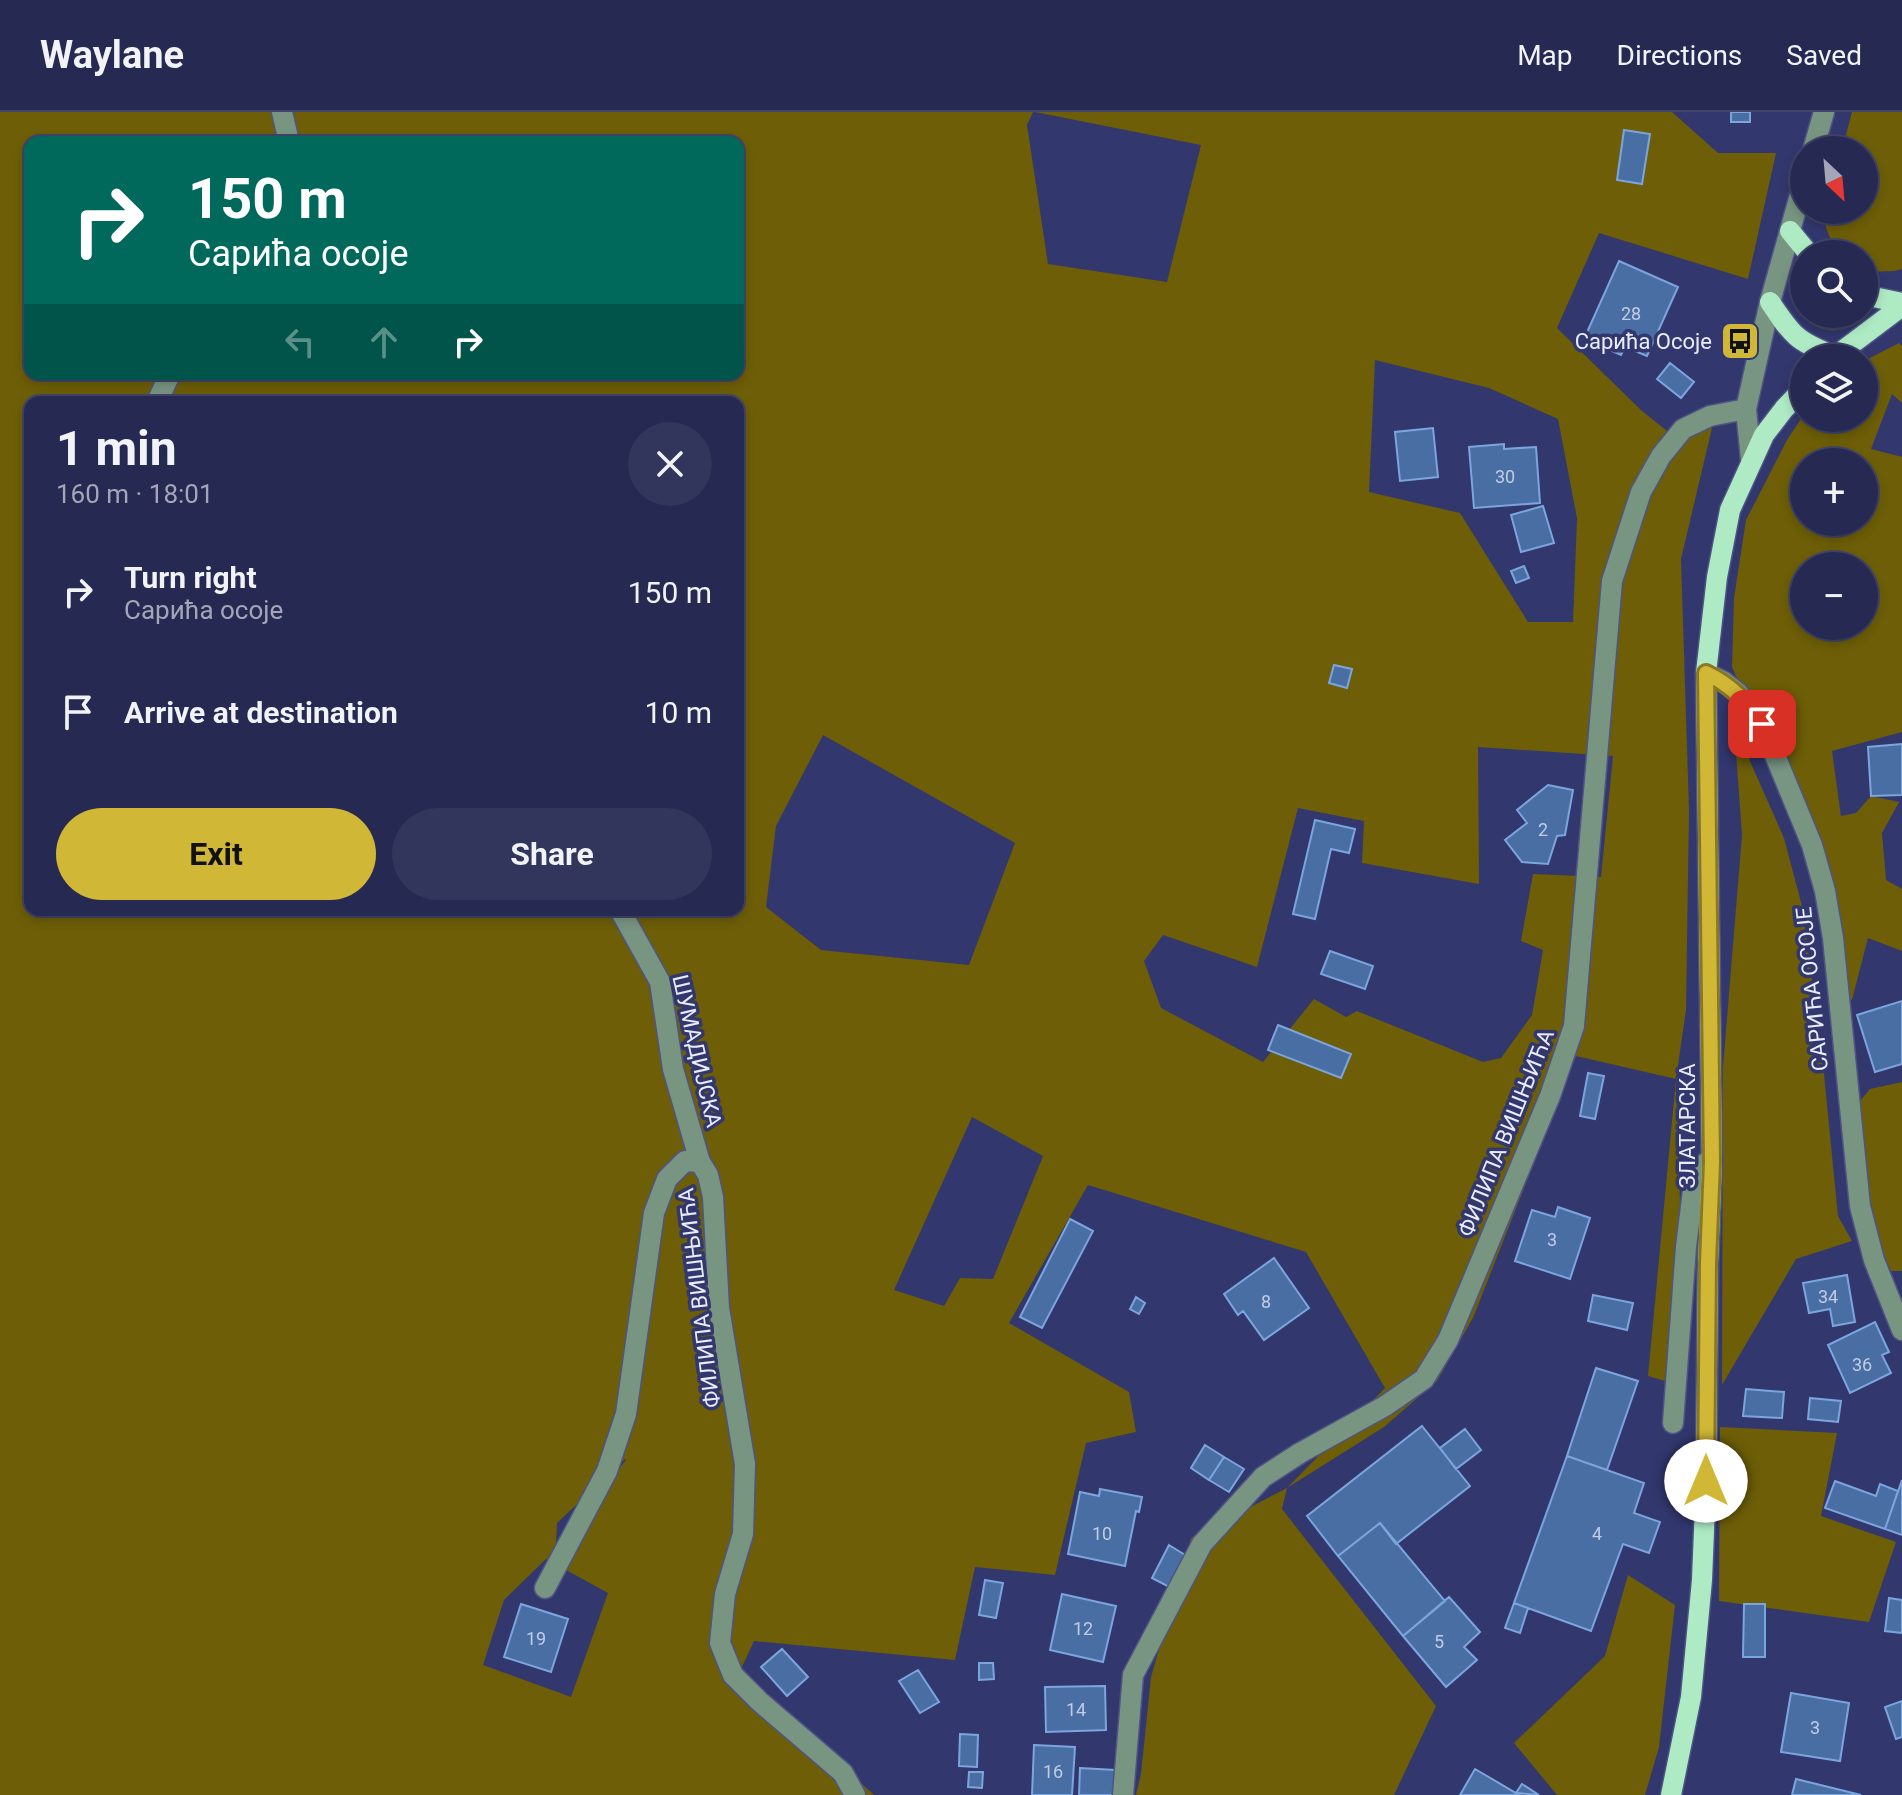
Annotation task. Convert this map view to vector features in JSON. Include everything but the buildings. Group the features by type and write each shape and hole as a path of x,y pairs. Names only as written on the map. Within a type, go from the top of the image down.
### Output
{"main road":[{"path":"1790,231 1797,240"},
{"path":"1878,299 1902,305"},
{"path":"1770,302 1789,331 1804,344"},
{"path":"1851,344 1902,305"},
{"name":"ЗЛАТАРСКА","path":"1671,1795 1691,1697 1702,1580 1706,1481 1712,1162 1706,673 1717,577 1730,510 1764,435 1790,403"}],"street":[{"path":"282,112 288,136"},
{"path":"1816,136 1821,114"},
{"path":"1751,460 1746,409 1770,302 1792,224"},
{"name":"ФИЛИПА ВИШЊИЋА","path":"1123,1795 1133,1675 1202,1544 1263,1477 1385,1406 1424,1379 1448,1340 1550,1096 1574,1026 1612,581 1641,492 1661,456 1683,429 1710,416 1746,409"},
{"name":"САРИЋА ОСОЈЕ","path":"1706,673 1738,693 1762,724 1812,845 1825,891 1833,938 1860,1206 1874,1260 1902,1330"},
{"name":"ШУМАДИЈСКА","path":"623,916 660,982 673,1069 700,1162"},
{"name":"ФИЛИПА ВИШЊИЋА","path":"545,1588 607,1471 626,1414 654,1213 667,1179 685,1161 700,1162 708,1175 713,1197 719,1308 745,1464 743,1534 725,1594 720,1643 733,1675 843,1773 855,1795"},
{"path":"1673,1423 1686,1247 1695,1174 1707,1162 1712,1162"}],"shaded area":[{"path":"0,112 1033,112 1027,125 1048,264 1167,282 1201,145 1035,112 1672,112 1718,153 1776,153 1748,279 1599,233 1557,328 1642,411 1682,443 1694,431 1712,428 1681,559 1689,810 1686,1010 1676,1079 1576,1056 1473,1318 1437,1381 1384,1427 1287,1488 1385,1388 1306,1252 1088,1185 1009,1323 1129,1392 1136,1432 1086,1443 1055,1575 975,1567 955,1660 754,1641 740,1671 874,1795 0,1795","holes":["1375,360 1489,388 1558,419 1577,518 1573,622 1528,622 1460,513 1369,492","823,735 1015,843 969,965 821,950 766,907 776,826","1478,747 1613,756 1601,877 1533,874 1521,941 1543,950 1532,1015 1501,1058 1483,1062 1357,1011 1346,1017 1314,999 1263,1062 1161,1008 1144,961 1163,935 1257,967 1298,808 1364,821 1362,863 1479,884","972,1117 1043,1156 993,1279 960,1278 944,1306 894,1290","703,1219 724,1255 730,1323 755,1457 735,1467","625,1459 626,1460 556,1546 557,1523","546,1559 608,1593 571,1697 483,1665 504,1600"]},
{"path":"1852,112 1902,112 1902,269 1878,272 1878,240 1831,240 1826,224 1878,224 1878,136 1846,136"},
{"path":"1899,343 1902,346 1902,403 1892,394 1878,431 1878,354"},
{"path":"1792,432 1877,432 1871,448 1790,448 1790,536 1878,536 1878,451 1902,457 1902,732 1832,751 1841,816 1856,813 1871,796 1899,802 1882,833 1886,880 1902,889 1902,951 1868,938 1852,1000 1832,984 1807,835 1732,667 1734,598 1746,520"},
{"path":"1734,725 1784,838 1802,906 1821,1044 1838,1216 1852,1241 1796,1259 1722,1385 1723,1067 1742,835"},
{"path":"1676,1079 1686,1387 1648,1376"},
{"path":"1902,1082 1902,1271 1891,1271 1854,1192 1845,1119 1870,1089"},
{"path":"1720,1427 1837,1433 1821,1516 1896,1542 1869,1622 1719,1601"},
{"path":"1287,1488 1282,1509 1436,1706 1394,1795 1136,1795 1151,1677 1191,1538"},
{"path":"1628,1575 1675,1605 1659,1747 1645,1795 1557,1795 1514,1743 1605,1656"}],"place":[{"name":"Сарића Осоје","path":"1740,341"}],"route":[{"path":"1706,1481 1712,1162 1706,673 1738,693 1762,724"}]}
